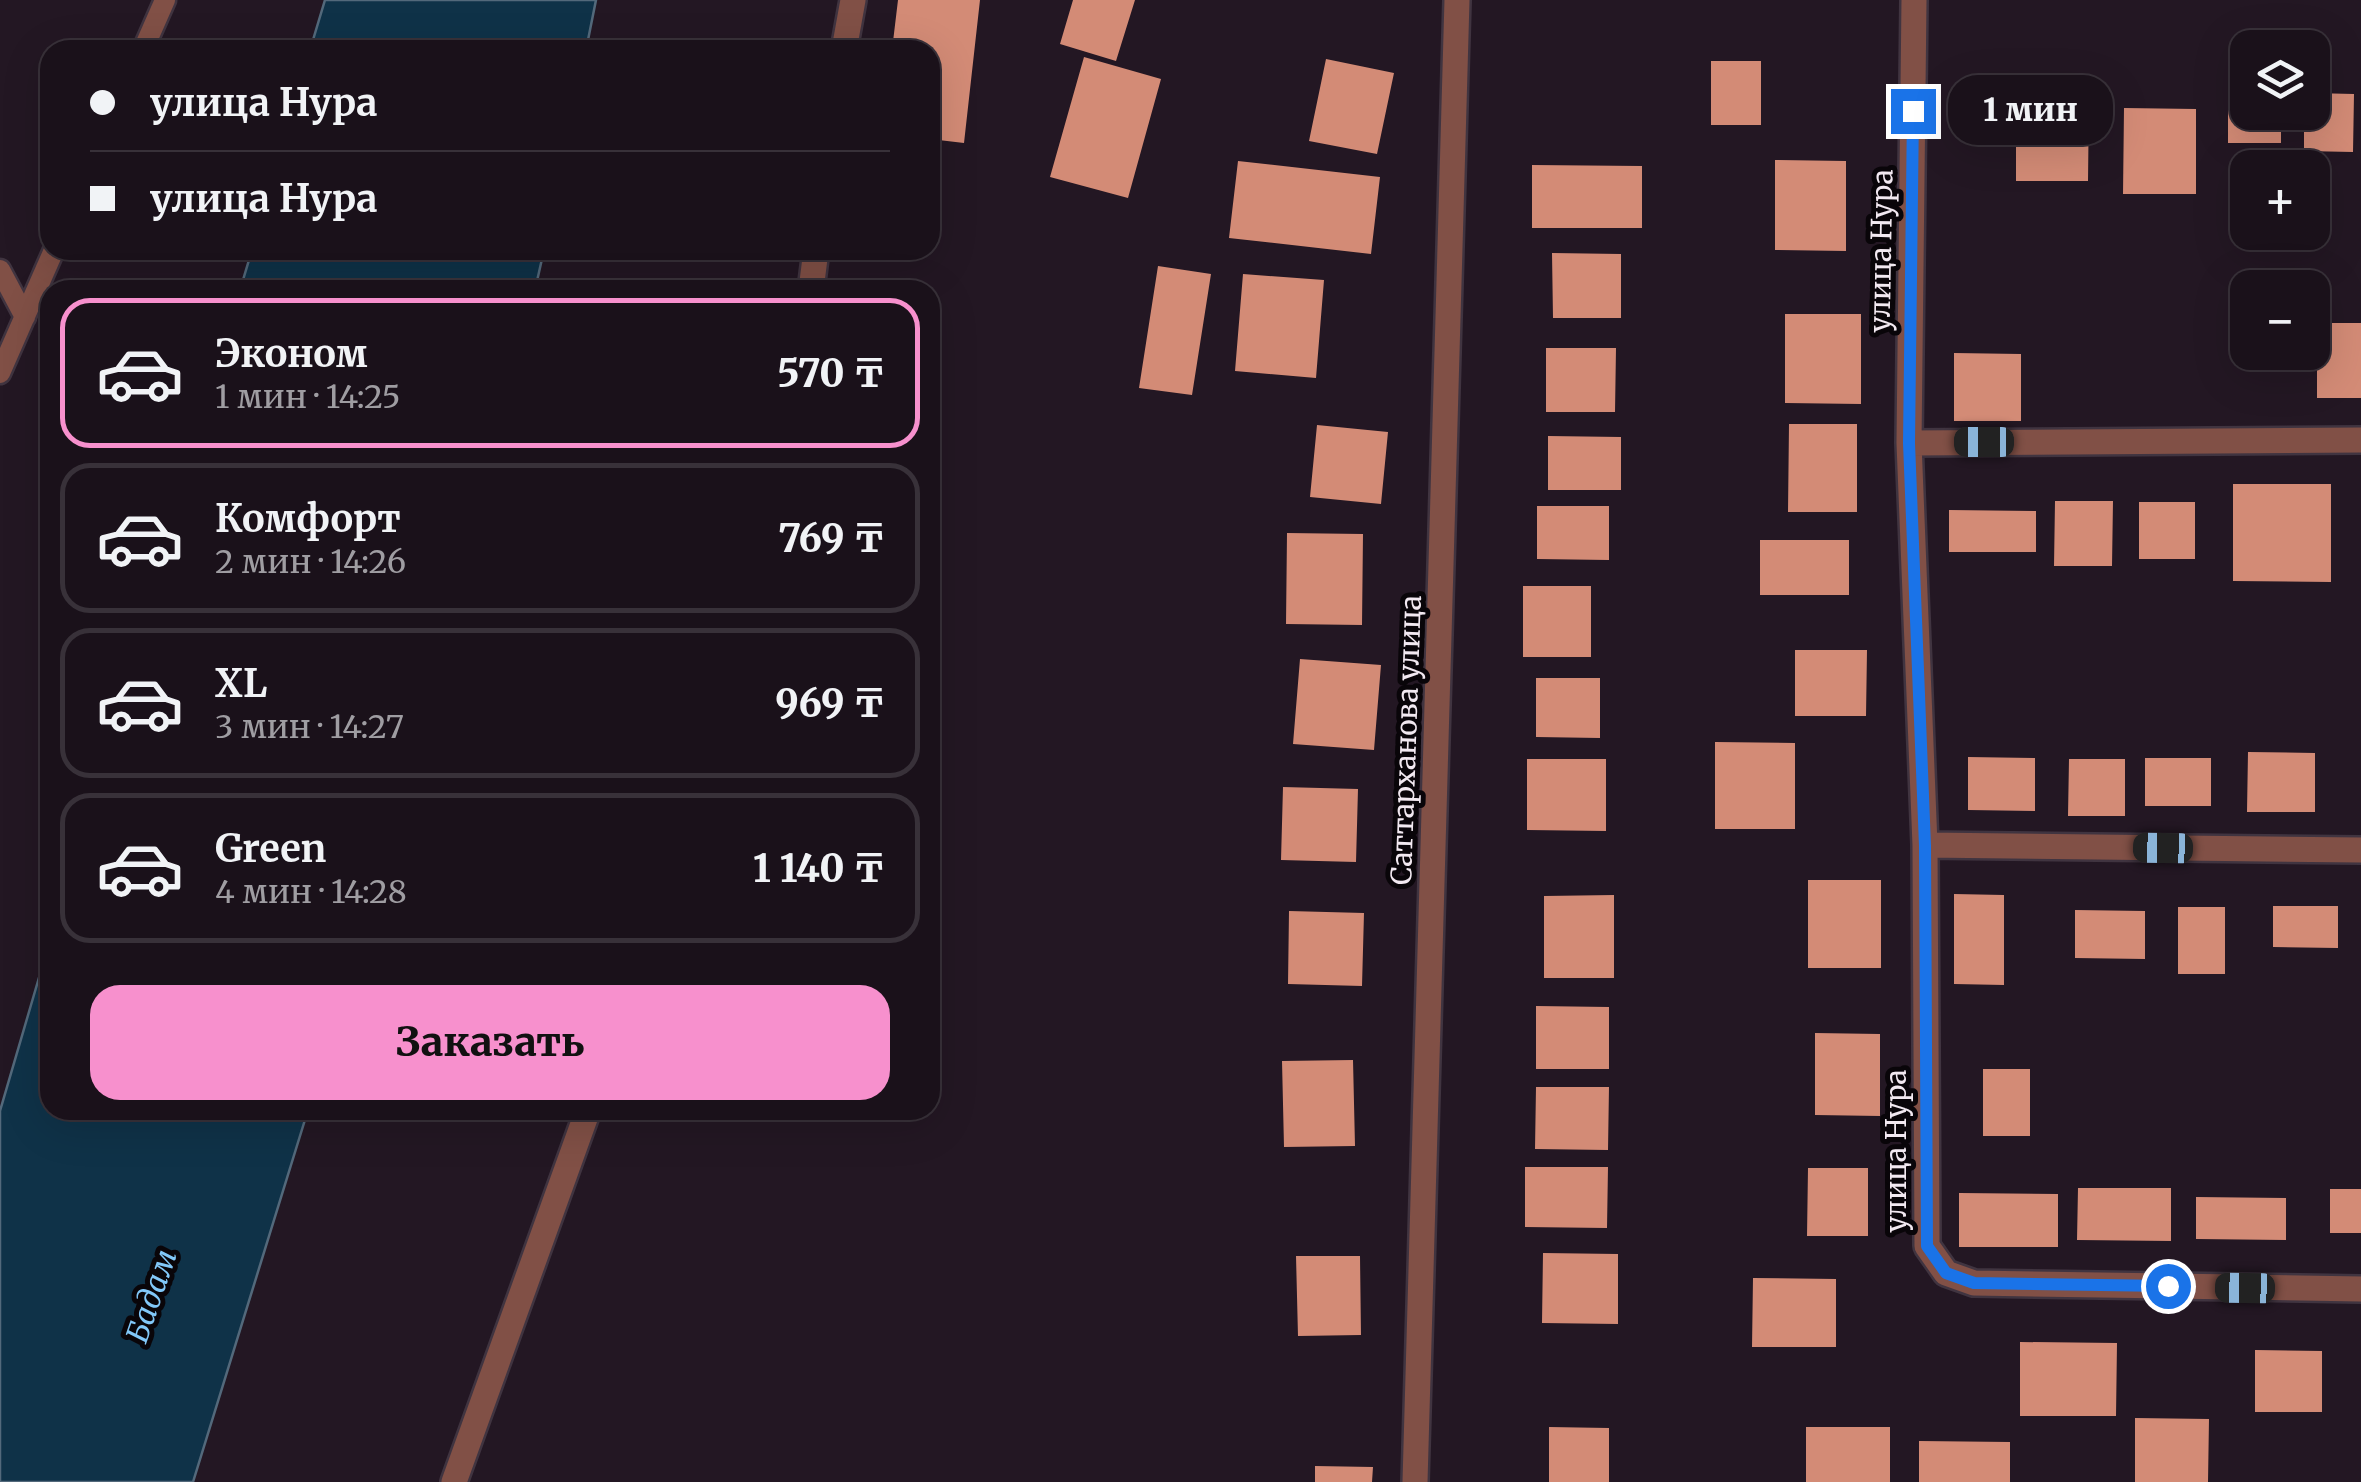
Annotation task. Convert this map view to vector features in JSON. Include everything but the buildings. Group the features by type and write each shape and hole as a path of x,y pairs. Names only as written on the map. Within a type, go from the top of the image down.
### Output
{"street":[{"path":"846,40 853,0"},
{"name":"Саттарханова улица","path":"1415,1482 1457,0"},
{"name":"улица Нура","path":"1914,0 1909,443 1925,846 1927,1246 1946,1273 1974,1283 2361,1289"},
{"path":"1909,443 2361,440"},
{"path":"1925,846 2361,850"},
{"path":"454,1482 584,1120"}],"lane":[{"path":"147,40 165,0"},
{"path":"0,270 25,317"},
{"path":"0,374 40,282"}],"water":[{"path":"325,0 596,0 588,40 313,40"},
{"path":"249,260 542,260 537,280 243,280"},
{"name":"Бадам","path":"40,974 40,1120 305,1120 193,1482 0,1482 0,1111"}],"route":[{"path":"1913,111 1909,443 1925,846 1927,1246 1946,1273 1974,1283 2168,1286"}]}
